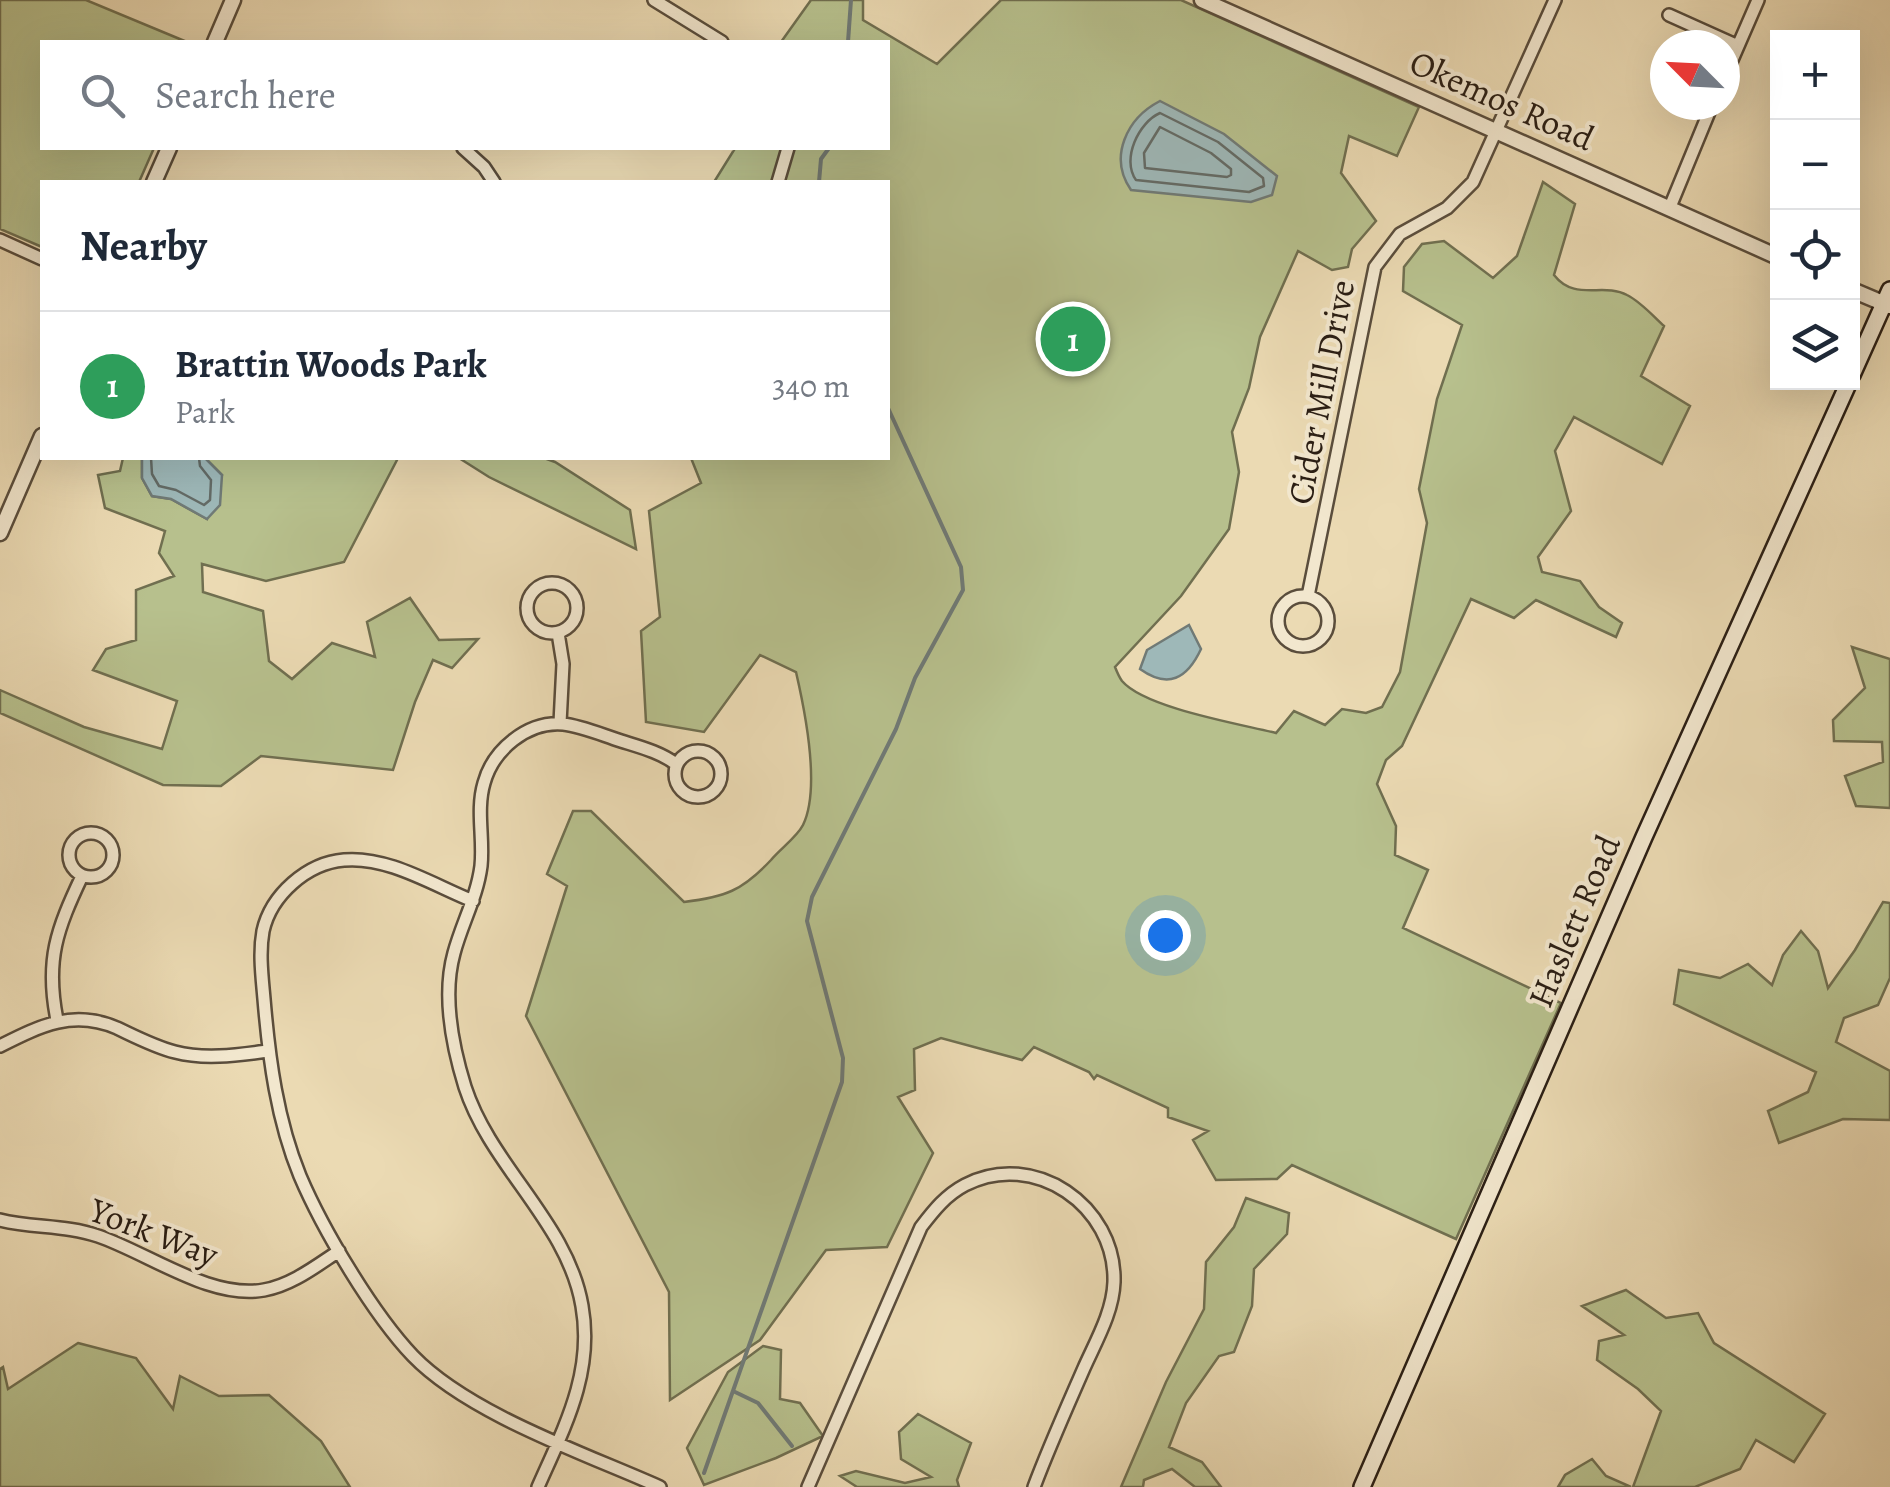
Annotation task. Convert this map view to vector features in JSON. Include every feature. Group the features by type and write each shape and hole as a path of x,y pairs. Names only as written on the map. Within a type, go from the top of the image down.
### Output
{"main road":[{"path":"1860,358 1888,300"},
{"name":"Haslett Road","path":"1362,1487 1644,837 1845,390"}],"street":[{"path":"216,39 233,0"},
{"path":"654,0 719,40"},
{"name":"Okemos Road","path":"1202,0 1770,253"},
{"name":"Cider Mill Drive","path":"1308,596 1374,267 1400,234 1447,208 1468,189 1555,0"},
{"path":"1740,41 1758,0"},
{"path":"1669,15 1702,30"},
{"path":"1670,207 1706,120"},
{"path":"155,180 168,150"},
{"path":"466,150 493,180"},
{"path":"779,180 787,150"},
{"path":"0,240 40,258"},
{"path":"1860,292 1888,300"},
{"path":"0,533 40,441"},
{"path":"546,584 562,585 576,603 575,618 558,633 540,631 528,619 527,602 531,594 546,584"},
{"path":"1308,596 1322,605 1328,628 1318,642 1302,647 1287,641 1278,627 1278,618 1292,598 1308,596"},
{"path":"558,633 563,664 560,723"},
{"path":"538,1487 576,1402 583,1371 582,1306 563,1252 478,1120 461,1071 450,1020 448,987 453,954 473,901 481,864 480,804 490,766 501,749 538,727 560,723 659,754 676,764"},
{"path":"708,752 719,763 718,785 699,797 684,793 676,780 676,764 686,753 708,752"},
{"path":"97,833 112,848 112,862 96,877 82,876 71,866 68,851 76,838 97,833"},
{"path":"473,901 389,866 341,860 317,867 293,882 274,904 264,929 261,956 268,1051 288,1144 339,1251 400,1341 430,1372 491,1411 660,1487"},
{"path":"57,1020 50,979 52,949 82,876"},
{"path":"0,1046 57,1020 75,1018 95,1020 191,1056 268,1051"},
{"path":"808,1487 922,1227 948,1195 986,1178 1018,1174 1051,1182 1093,1215 1109,1246 1114,1283 1104,1324 1034,1487"},
{"name":"York Way","path":"0,1220 95,1234 219,1287 239,1291 265,1290 296,1278 339,1251"}],"green space":[{"path":"0,0 86,0 182,40 40,40 40,150 153,150 140,180 40,180 40,246 0,229"},
{"path":"811,0 863,0 863,20 937,64 1001,0 1181,0 1419,107 1397,156 1349,136 1341,173 1376,221 1352,249 1348,267 1332,270 1298,251 1260,337 1249,388 1232,432 1239,472 1229,529 1181,596 1115,667 1122,681 1134,691 1171,707 1276,733 1294,711 1325,725 1342,709 1366,713 1382,707 1400,672 1427,523 1419,489 1437,399 1462,325 1403,291 1404,267 1422,244 1444,241 1493,278 1517,256 1543,182 1575,204 1554,275 1571,288 1627,295 1664,326 1641,376 1690,406 1662,464 1574,417 1555,451 1571,511 1538,557 1542,572 1580,581 1599,607 1622,623 1616,637 1536,600 1514,618 1471,599 1402,746 1386,760 1377,784 1396,826 1395,855 1428,870 1403,928 1561,1003 1456,1239 1292,1165 1277,1179 1216,1180 1193,1140 1208,1131 1168,1117 1168,1108 1097,1075 1094,1079 1089,1072 1034,1047 1022,1060 941,1038 914,1049 915,1090 898,1097 933,1153 887,1247 826,1250 760,1340 670,1400 669,1292 526,1016 567,886 547,874 573,811 591,811 684,902 722,895 742,886 797,834 808,809 810,749 796,672 760,655 704,732 646,722 641,631 660,617 649,511 701,483 692,460 890,460 890,180 715,180 734,150 890,150 890,40 782,40"},
{"path":"123,460 142,460 142,478 152,496 171,499 207,519 222,475 207,460 397,460 344,562 266,581 202,564 203,592 263,611 269,661 292,679 332,643 375,657 367,622 410,598 439,640 478,639 452,668 433,660 393,770 261,756 221,786 163,785 0,713 0,690 84,727 162,749 177,701 93,670 106,649 136,640 136,590 174,576 159,553 165,531 105,508 98,475 120,471"},
{"path":"462,460 555,462 630,510 636,549"},
{"path":"1852,647 1890,659 1890,808 1856,806 1845,776 1883,762 1882,742 1834,741 1833,720 1865,688"},
{"path":"1883,902 1890,903 1890,978 1878,1005 1844,1018 1836,1042 1890,1071 1890,1120 1843,1119 1779,1143 1768,1111 1808,1092 1816,1072 1674,1004 1679,970 1720,978 1748,964 1772,985 1783,955 1801,931 1818,951 1828,988"},
{"path":"1246,1198 1289,1213 1287,1234 1254,1269 1252,1306 1234,1352 1219,1356 1186,1403 1169,1447 1202,1462 1221,1487 1195,1487 1172,1469 1144,1480 1143,1487 1121,1487 1166,1382 1204,1309 1206,1262 1234,1227"},
{"path":"1626,1290 1666,1318 1698,1313 1714,1343 1825,1414 1794,1462 1756,1440 1740,1469 1695,1487 1633,1487 1661,1411 1597,1360 1599,1341 1624,1335 1582,1306"},
{"path":"78,1343 136,1358 173,1409 180,1376 219,1396 269,1395 321,1441 350,1487 0,1487 0,1369 3,1367 8,1389"},
{"path":"763,1346 781,1350 780,1399 800,1403 823,1436 704,1485 687,1448 728,1372"},
{"path":"918,1414 971,1443 957,1480 959,1487 857,1487 840,1476 856,1471 905,1483 931,1477 901,1459 899,1432"},
{"path":"1592,1459 1606,1476 1631,1487 1558,1487 1565,1475"}],"water":[{"path":"1160,101 1224,134 1277,176 1272,195 1251,202 1131,190 1121,165 1124,140 1138,117"},
{"path":"142,460 207,460 222,475 220,505 207,519 171,499 152,496 142,478"},
{"path":"1189,625 1201,649 1190,668 1168,679 1159,679 1140,669 1147,650"}],"waterway":[{"path":"848,40 851,0"},
{"path":"819,180 821,159 828,150"},
{"path":"704,1473 842,1082 843,1058 807,921 812,897 896,729 915,678 963,590 961,567 890,412"},
{"path":"733,1391 758,1403 792,1446"}],"place":[{"name":"Brattin Woods Park","path":"1073,339"}]}
